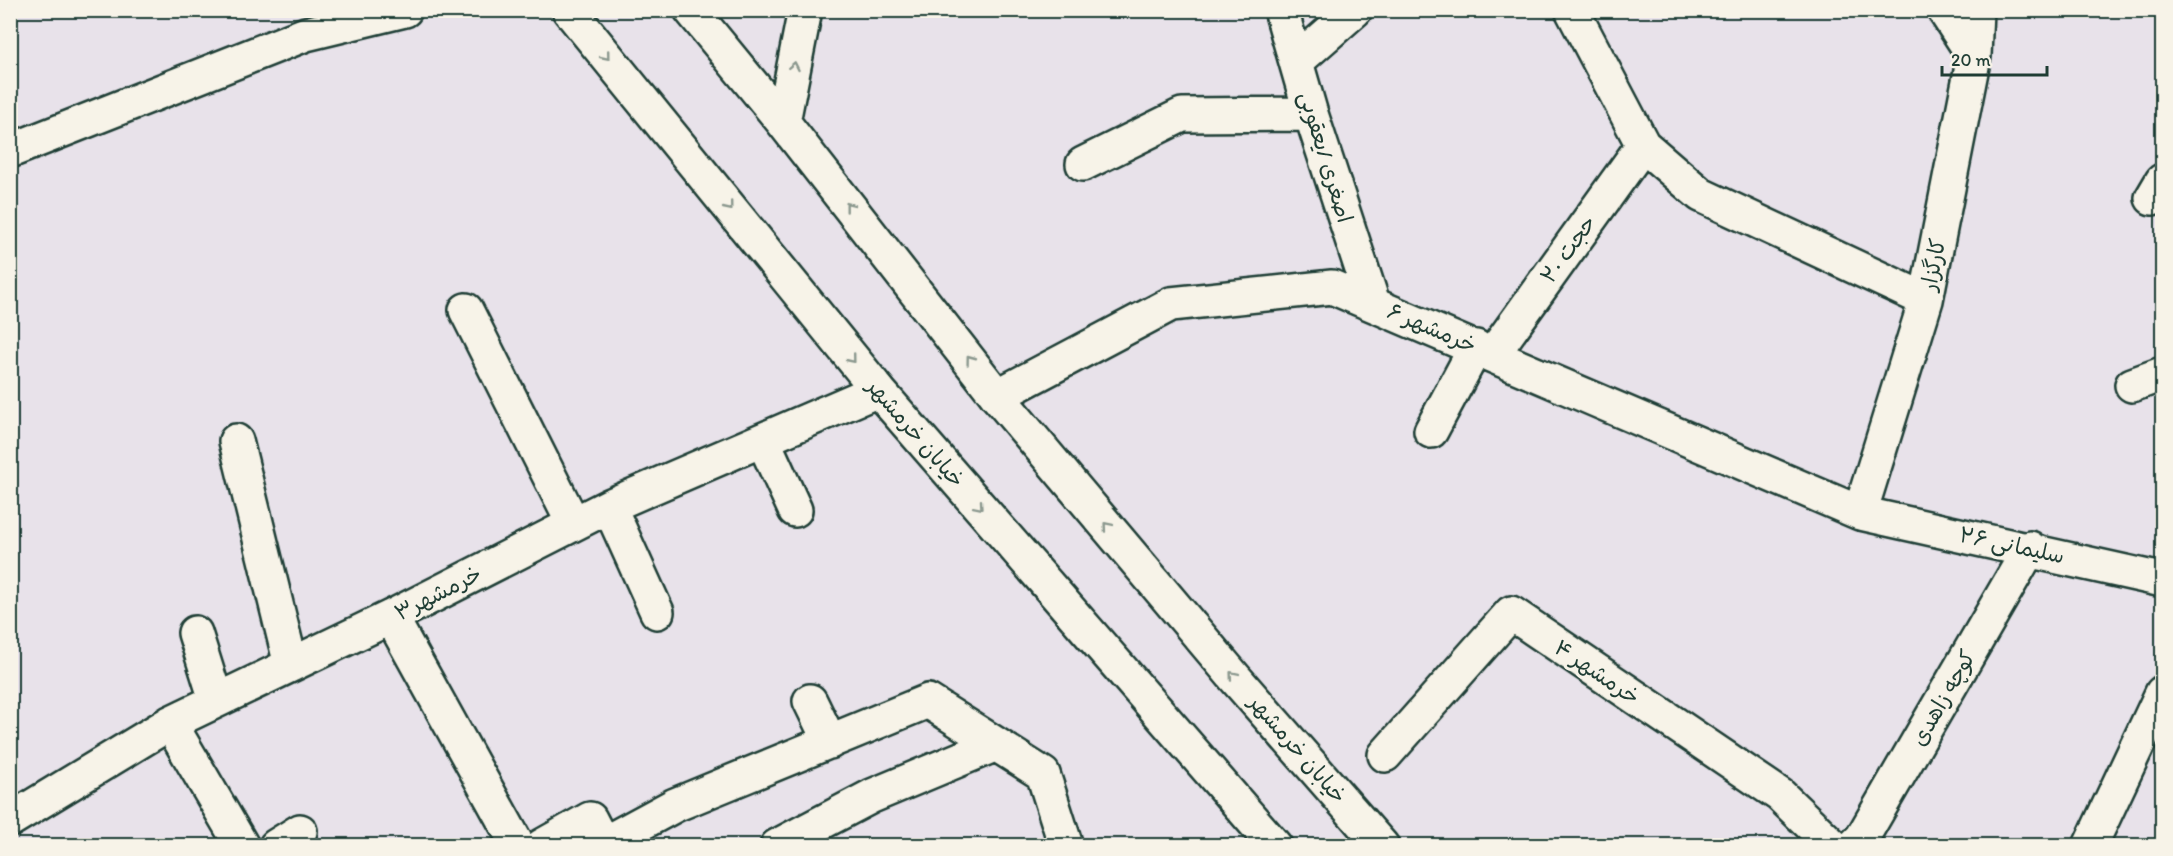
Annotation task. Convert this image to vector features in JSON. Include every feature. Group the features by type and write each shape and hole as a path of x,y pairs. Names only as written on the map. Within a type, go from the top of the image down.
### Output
{"street":[{"path":"10,152 306,34 405,10"},
{"name":"خیابان خرمشهر","path":"570,10 878,390 1275,846"},
{"name":"خیابان خرمشهر","path":"691,10 783,123 997,396 1235,678 1382,846"},
{"path":"783,123 805,10"},
{"name":"اصغری /یعقوبی","path":"1281,10 1311,114 1373,303"},
{"path":"1297,61 1355,10"},
{"path":"1572,10 1643,145 1701,195 1926,300"},
{"path":"1944,10 1974,56"},
{"name":"کارگزار","path":"1860,513 1926,300 1974,56 1976,10"},
{"path":"1083,164 1182,115 1311,114"},
{"name":"حجت ۲۰","path":"1431,431 1484,351 1643,145"},
{"name":"خرمشهر ۶","path":"997,396 1171,304 1332,287 1860,513"},
{"path":"466,310 573,523"},
{"path":"2132,385 2163,374"},
{"name":"خرمشهر۳","path":"10,820 170,723 391,617 573,523 878,390"},
{"path":"763,440 795,510"},
{"path":"236,441 291,665"},
{"path":"609,506 657,612"},
{"name":"سلیمانی ۲۶","path":"1860,513 2030,548 2163,580"},
{"name":"کوچه زاهدی","path":"1854,846 1862,837 2030,548"},
{"name":"خرمشهر ۴","path":"1385,755 1512,613 1780,795 1833,846"},
{"path":"391,617 518,846"},
{"path":"195,633 216,700"},
{"path":"2090,846 2149,749 2163,693"},
{"path":"810,701 830,742"},
{"path":"542,846 590,819 603,844 675,805 928,701 994,746 1043,774 1066,846"},
{"path":"170,723 242,846"},
{"path":"777,846 872,796 994,746"}]}
